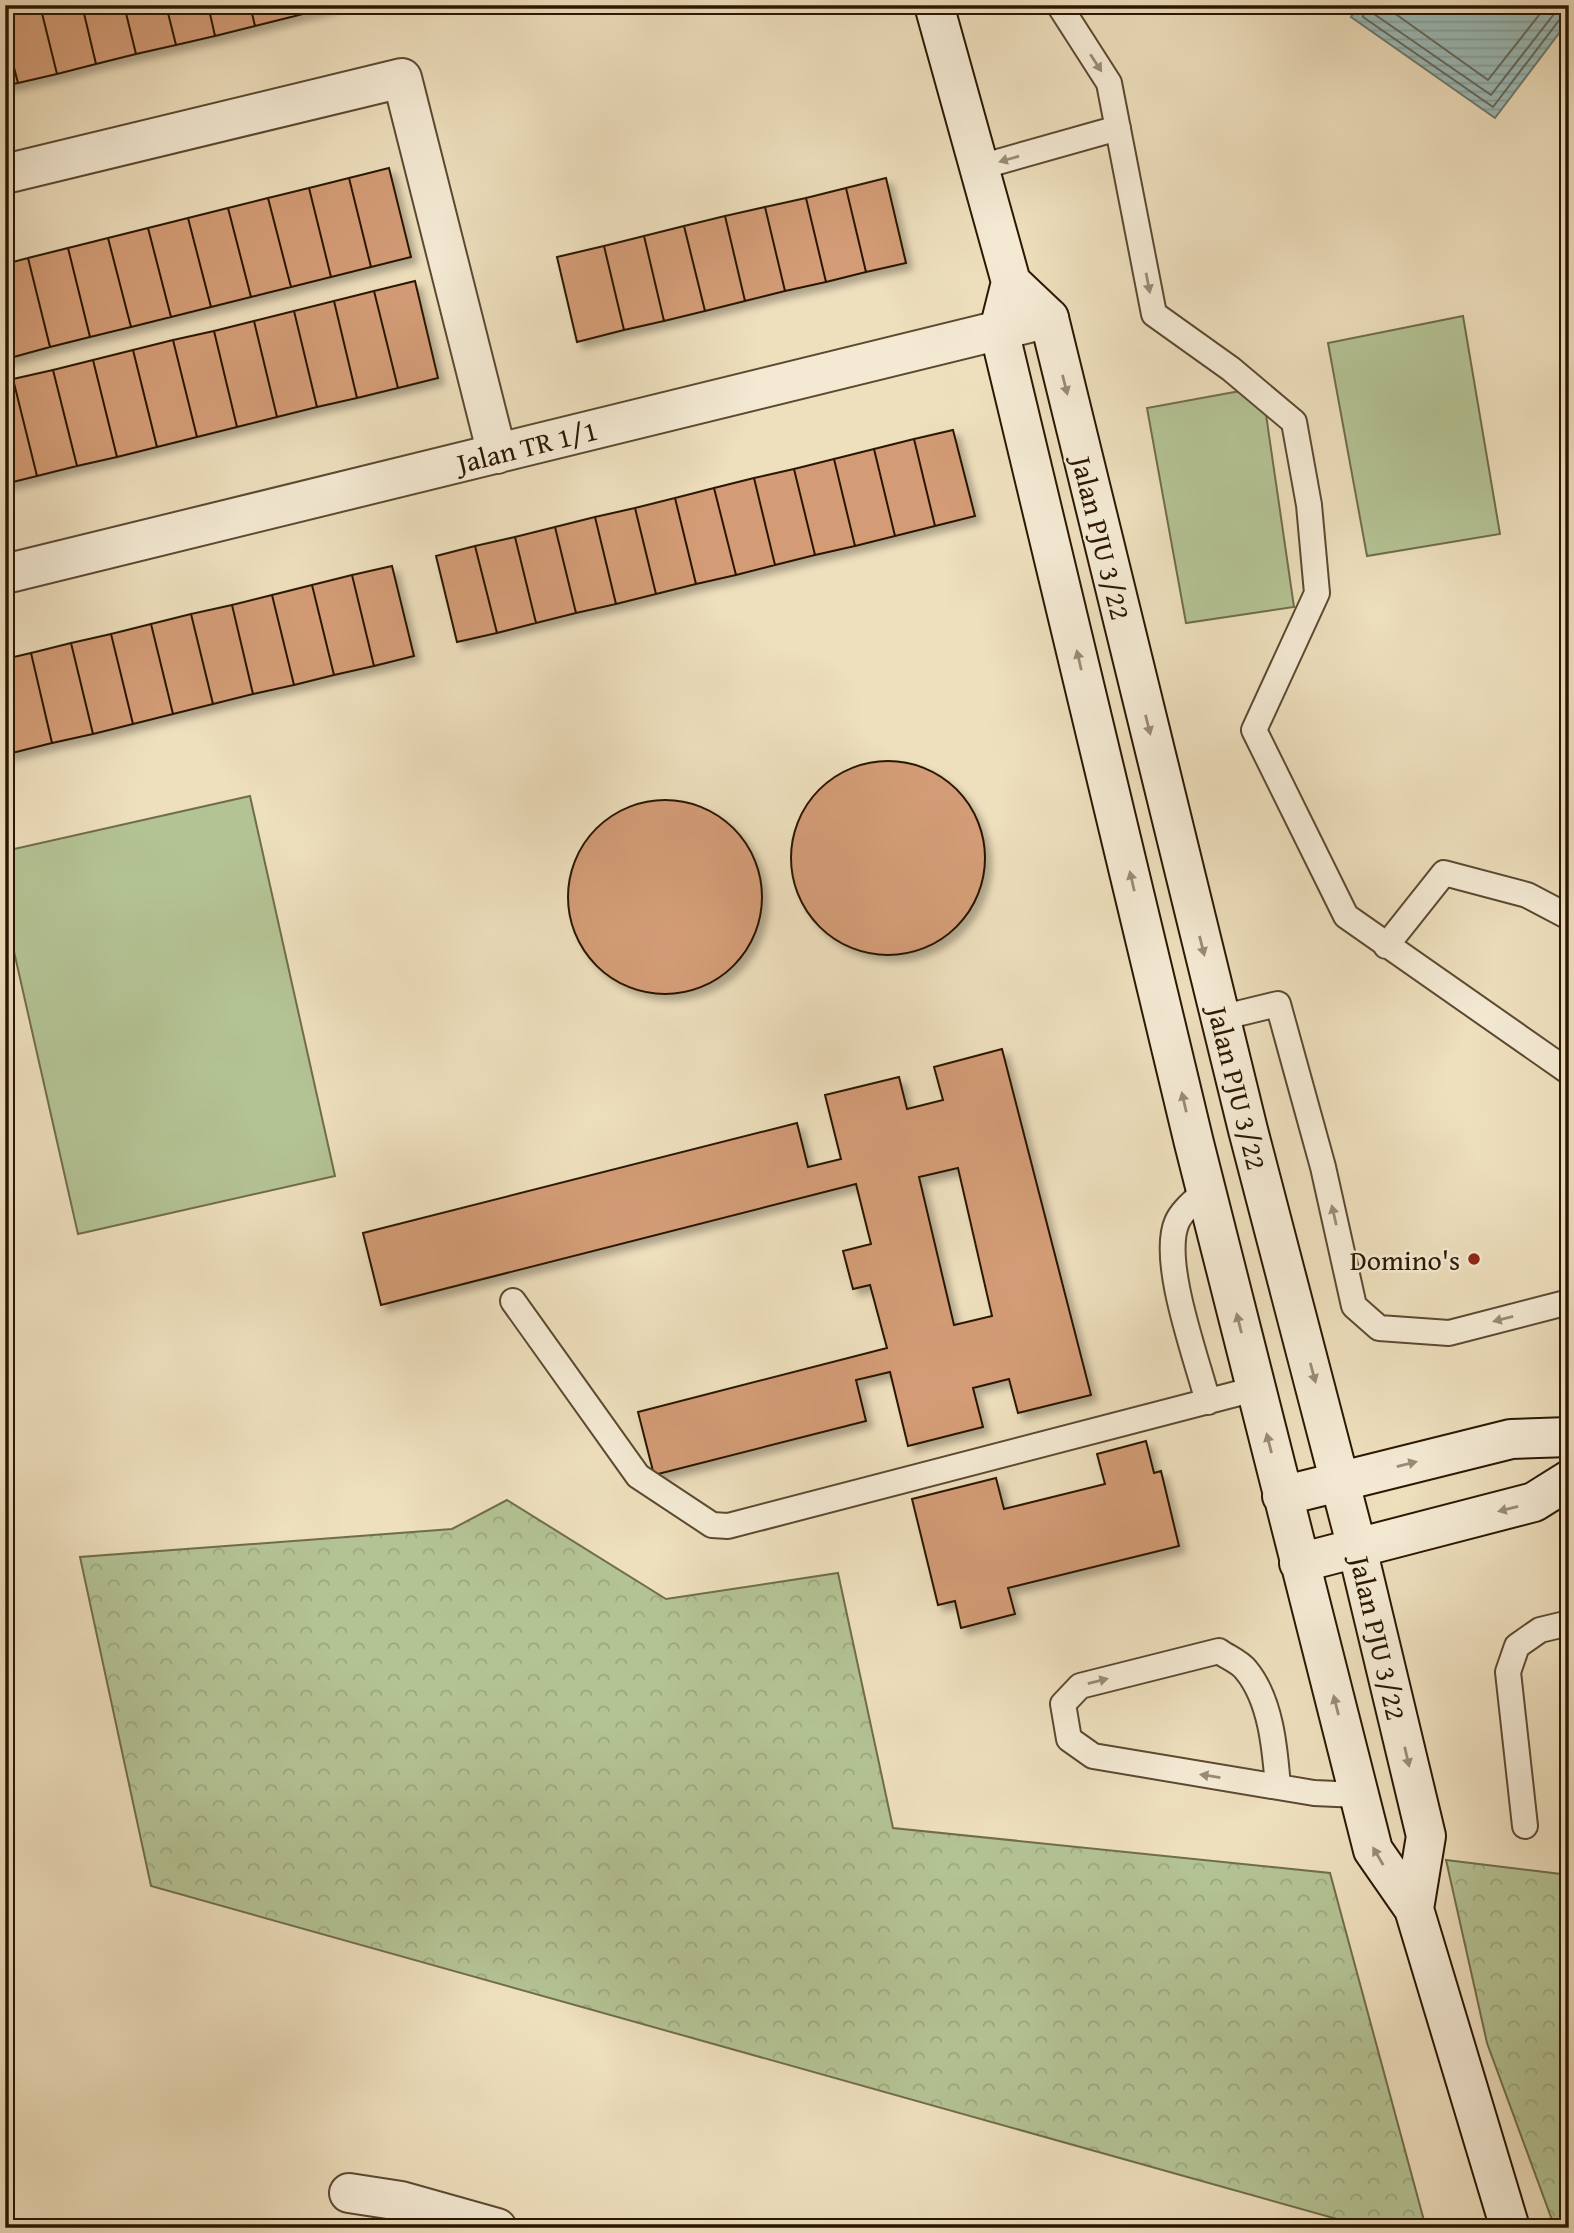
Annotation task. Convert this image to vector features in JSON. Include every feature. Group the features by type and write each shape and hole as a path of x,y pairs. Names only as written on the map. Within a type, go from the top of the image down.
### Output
{"street":[{"name":"Jalan PJU 3/22","path":"934,5 1011,282 999,330 1206,1190 1373,1850 1413,1909 1510,2228"},
{"path":"5,174 402,78 497,454"},
{"path":"1011,282 1049,318"},
{"name":"Jalan PJU 3/22","path":"1049,318 1220,1018 1341,1480 1426,1836 1413,1909"},
{"name":"Jalan TR 1/1","path":"5,574 1049,318"},
{"path":"1282,1496 1511,1439 1569,1437"},
{"path":"1299,1563 1534,1502 1569,1480"},
{"path":"349,2193 401,2201 497,2228"}],"lane":[{"path":"1059,5 1109,83 1154,314 1231,369 1294,422 1309,505 1317,593 1254,730 1346,916 1569,1072"},
{"path":"980,167 1118,128"},
{"path":"1387,946 1444,873 1527,895 1569,917"},
{"path":"1220,1018 1278,1004 1323,1167 1354,1306 1379,1328 1449,1333 1569,1302"},
{"path":"1206,1190 1177,1220 1171,1245 1176,1282 1208,1402"},
{"path":"513,1301 638,1476 712,1525 728,1526 1255,1389"},
{"path":"1525,1826 1508,1672 1517,1646 1540,1630 1569,1623"},
{"path":"1278,1787 1274,1744 1264,1705 1246,1670 1219,1651 1080,1686 1063,1704 1069,1739 1093,1756 1278,1787 1314,1793 1359,1795"}],"green space":[{"path":"1463,316 1500,534 1367,556 1328,343"},
{"path":"1262,387 1294,607 1186,623 1147,408"},
{"path":"250,796 335,1176 78,1234 5,912 5,851"},
{"path":"507,1500 666,1599 838,1573 893,1828 1330,1873 1426,2228 1369,2228 151,1886 80,1557 452,1529"},
{"path":"1446,1860 1569,1875 1569,2228 1555,2228 1487,2043"}],"water":[{"path":"1358,5 1569,5 1569,20 1495,118 1351,17"}],"building":[{"path":"5,5 40,5 57,74 18,83 5,33"},
{"path":"40,5 82,5 96,64 57,74"},
{"path":"82,5 124,5 136,54 96,64"},
{"path":"124,5 166,5 176,45 136,54"},
{"path":"166,5 208,5 215,36 176,45"},
{"path":"208,5 250,5 255,26 215,36"},
{"path":"250,5 292,5 295,16 255,26"},
{"path":"292,5 334,5 334,6 295,16"},
{"path":"5,33 18,83 5,86"},
{"path":"389,168 411,257 371,267 349,178"},
{"path":"349,178 371,267 331,277 309,188"},
{"path":"886,178 906,263 866,272 846,188"},
{"path":"309,188 331,277 291,287 268,198"},
{"path":"846,188 866,272 826,282 806,198"},
{"path":"268,198 291,287 251,297 228,208"},
{"path":"806,198 826,282 785,291 765,207"},
{"path":"765,207 785,291 745,301 725,216"},
{"path":"228,208 251,297 211,307 188,218"},
{"path":"725,216 745,301 705,311 684,226"},
{"path":"188,218 211,307 171,317 148,228"},
{"path":"684,226 705,311 664,321 644,236"},
{"path":"148,228 171,317 131,327 108,238"},
{"path":"644,236 664,321 624,330 604,246"},
{"path":"108,238 131,327 90,337 68,248"},
{"path":"604,246 624,330 577,342 557,257"},
{"path":"68,248 90,337 50,347 28,258"},
{"path":"28,258 50,347 10,358 5,339 5,264"},
{"path":"415,281 438,378 398,388 374,291"},
{"path":"374,291 398,388 357,398 334,301"},
{"path":"334,301 357,398 317,407 294,311"},
{"path":"294,311 317,407 277,417 254,321"},
{"path":"254,321 277,417 237,427 214,331"},
{"path":"214,331 237,427 197,437 173,340"},
{"path":"5,339 10,358 5,359"},
{"path":"173,340 197,437 157,447 133,350"},
{"path":"133,350 157,447 117,457 93,360"},
{"path":"93,360 117,457 77,466 53,370"},
{"path":"53,370 77,466 37,476 13,379"},
{"path":"13,379 37,476 5,484 5,381"},
{"path":"953,430 975,516 935,526 914,439"},
{"path":"914,439 935,526 895,536 874,449"},
{"path":"874,449 895,536 855,546 834,459"},
{"path":"834,459 855,546 815,555 794,469"},
{"path":"794,469 815,555 775,565 754,478"},
{"path":"754,478 775,565 736,575 714,488"},
{"path":"714,488 736,575 696,584 675,498"},
{"path":"675,498 696,584 656,594 635,508"},
{"path":"635,508 656,594 616,604 595,517"},
{"path":"595,517 616,604 576,613 555,527"},
{"path":"555,527 576,613 536,623 515,537"},
{"path":"515,537 536,623 497,633 475,546"},
{"path":"475,546 497,633 457,642 436,556"},
{"path":"392,566 414,656 374,666 352,575"},
{"path":"352,575 374,666 334,675 312,585"},
{"path":"312,585 334,675 294,685 272,595"},
{"path":"272,595 294,685 253,694 232,605"},
{"path":"232,605 253,694 213,704 191,614"},
{"path":"191,614 213,704 173,714 151,624"},
{"path":"151,624 173,714 133,724 111,634"},
{"path":"111,634 133,724 93,734 71,643"},
{"path":"71,643 93,734 52,743 31,653"},
{"path":"31,653 52,743 12,753 5,724 5,659"},
{"path":"5,724 12,753 5,755"},
{"path":"888,761 925,768 957,789 978,821 985,858 978,895 957,927 925,948 888,955 851,948 819,927 798,895 791,858 798,821 819,789 851,768"},
{"path":"665,800 702,807 734,828 755,860 762,897 755,934 734,966 702,987 665,994 628,987 596,966 575,934 568,897 575,860 596,828 628,807"},
{"path":"1002,1049 1091,1395 1018,1413 1009,1379 973,1388 983,1427 908,1446 890,1372 856,1380 866,1421 654,1475 638,1412 887,1348 870,1285 853,1289 843,1251 871,1244 856,1184 381,1305 363,1233 797,1123 808,1167 841,1159 825,1095 899,1077 907,1109 943,1100 934,1067","holes":["958,1168 992,1316 954,1325 919,1177"]},
{"path":"1146,1441 1154,1473 1161,1471 1179,1546 1008,1588 1015,1614 961,1628 955,1601 938,1605 912,1499 996,1478 1004,1509 1105,1484 1097,1454"}],"place":[{"name":"Domino's","path":"1474,1259"}]}
